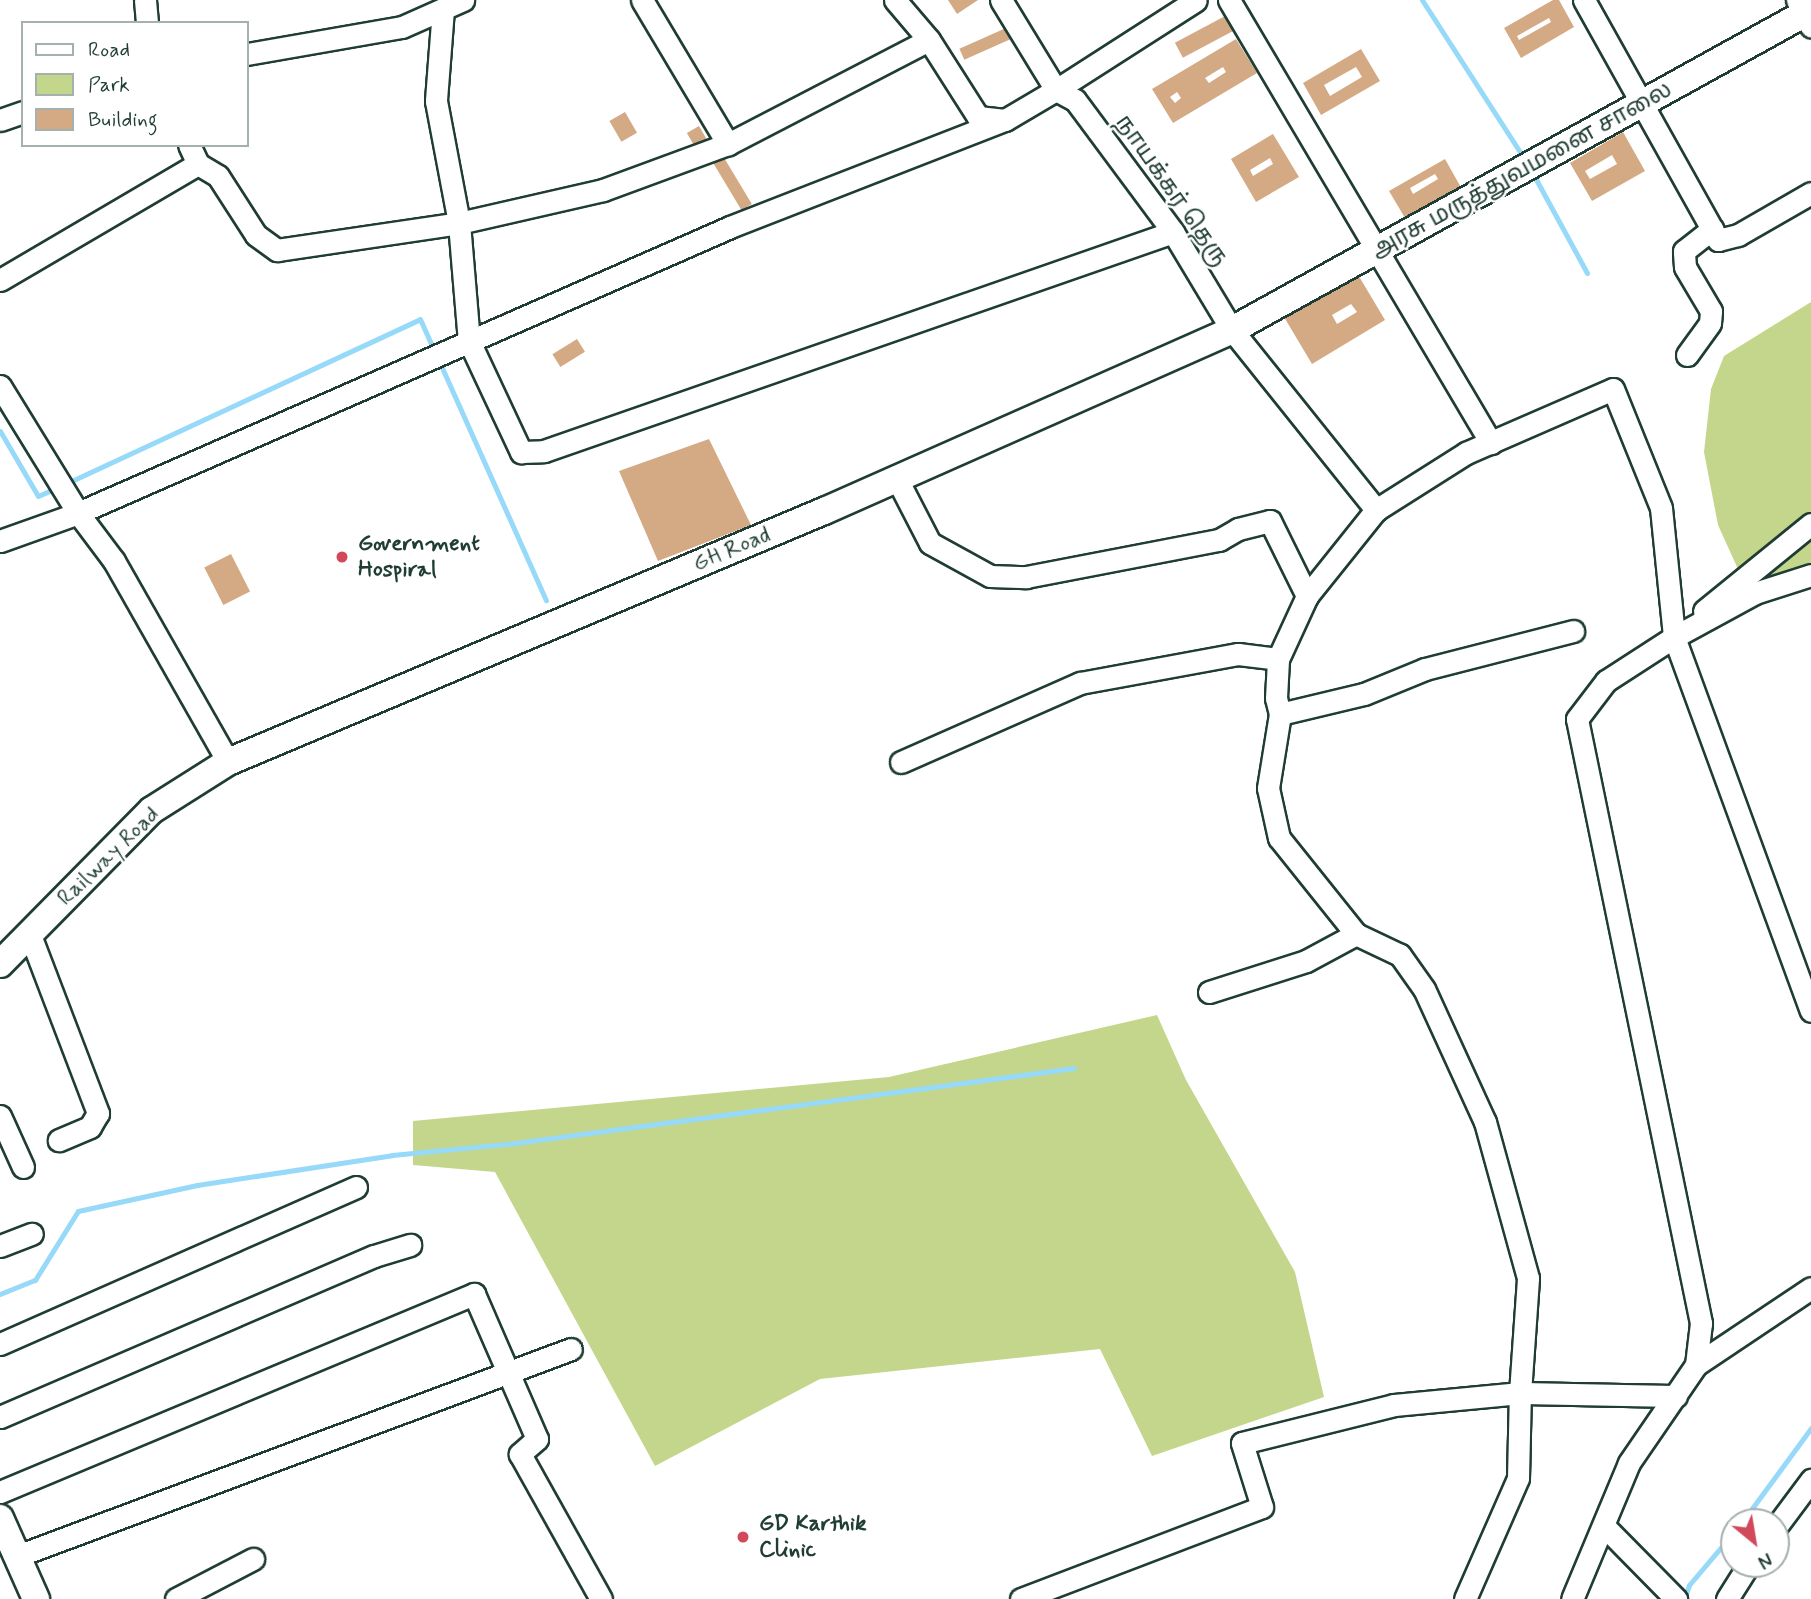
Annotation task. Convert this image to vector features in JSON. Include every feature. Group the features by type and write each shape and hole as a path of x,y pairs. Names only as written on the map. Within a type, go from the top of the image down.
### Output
{"main road":[{"name":"அரசு மருத்துவமனை சாலை","path":"1232,330 1806,13"},
{"name":"GH Road","path":"228,762 897,479 1232,330"},
{"name":"Railway Road","path":"0,964 152,810 228,762"},
{"path":"0,1518 20,1555 36,1599"}],"street":[{"path":"145,0 148,21"},
{"path":"642,0 728,144"},
{"path":"895,0 929,40 978,117 1005,120"},
{"path":"1001,0 1056,90"},
{"path":"0,541 78,513 730,227 1005,120 1196,0"},
{"path":"1229,0 1491,443"},
{"path":"1584,0 1718,240 1738,235 1811,193"},
{"path":"248,54 402,27 453,4"},
{"path":"453,4 436,101 459,223 469,341 521,452 544,451 1173,232"},
{"path":"0,279 194,155 218,176 256,235 278,250 459,223 603,190 728,144 929,40"},
{"name":"நாயக்கர் தெரு","path":"1056,90 1075,100 1173,232 1232,330 1376,510"},
{"path":"0,120 21,113"},
{"path":"1687,355 1710,323 1711,311 1685,267 1684,251 1712,229"},
{"path":"0,386 78,513 114,561 228,762"},
{"path":"1465,1599 1518,1478 1520,1393 1528,1278 1485,1122 1424,989 1400,955 1356,934 1279,838 1268,788 1280,714 1276,698 1278,659 1307,596 1376,510 1491,443 1614,389 1661,508 1674,637 1811,1011"},
{"path":"897,479 930,542 990,576 1026,577 1219,540 1238,529 1270,521 1307,596"},
{"path":"1674,637 1811,524"},
{"path":"1696,1365 1701,1323 1577,719 1606,681 1674,637 1755,593 1811,575"},
{"path":"1280,714 1364,694 1425,669 1573,631"},
{"path":"901,762 1080,683 1238,654 1278,659"},
{"path":"1209,992 1306,961 1356,934"},
{"path":"30,935 97,1113 90,1127 59,1140"},
{"path":"0,1116 23,1167"},
{"path":"0,1344 356,1187"},
{"path":"0,1246 32,1234"},
{"path":"0,1417 374,1256 410,1245"},
{"path":"1572,1599 1629,1463 1696,1365 1811,1288"},
{"path":"0,1492 474,1294 510,1371 537,1439 520,1454 601,1599"},
{"path":"20,1555 571,1349"},
{"path":"1021,1599 1262,1507 1242,1443 1394,1405 1520,1393 1676,1396"},
{"path":"1790,1508 1811,1480"},
{"path":"1604,1526 1676,1599"},
{"path":"176,1599 253,1559"},
{"path":"1727,1599 1740,1578"}],"green space":[{"path":"1811,302 1811,564 1747,589 1718,525 1704,452 1711,389 1724,356"},
{"path":"1157,1015 1186,1080 1295,1272 1324,1397 1152,1456 1100,1349 820,1379 655,1466 495,1172 413,1165 413,1121 889,1077"}],"building":[{"path":"948,0 978,0 957,14"},
{"path":"1553,0 1559,0 1574,27 1521,58 1504,28","holes":["1549,18 1551,22 1519,40 1517,36"]},
{"path":"1227,15 1235,30 1183,58 1175,43"},
{"path":"1006,28 1011,39 964,60 959,49"},
{"path":"1236,39 1257,73 1173,123 1152,89","holes":["1223,67 1226,72 1209,83 1205,78","1177,92 1181,98 1175,103 1170,97"]},
{"path":"1361,49 1380,81 1321,115 1303,83","holes":["1356,67 1362,77 1330,96 1324,85"]},
{"path":"625,112 637,133 621,142 609,121"},
{"path":"699,126 709,143 697,150 687,133"},
{"path":"1623,132 1645,171 1592,201 1570,163","holes":["1612,155 1617,164 1590,179 1585,171"]},
{"path":"1273,134 1299,177 1256,202 1231,159","holes":["1270,158 1273,164 1253,176 1250,170"]},
{"path":"723,156 752,204 742,210 713,162"},
{"path":"1445,159 1463,191 1408,223 1389,191","holes":["1435,174 1438,179 1413,194 1410,188"]},
{"path":"1357,273 1385,320 1312,364 1284,317","holes":["1351,304 1357,312 1337,324 1332,315"]},
{"path":"577,339 585,352 560,367 552,354"},
{"path":"709,439 751,525 658,561 619,471"},
{"path":"231,554 250,591 223,605 204,568"}],"waterway":[{"path":"1422,0 1525,160"},
{"path":"1532,172 1587,273"},
{"path":"65,484 420,319 435,352"},
{"path":"439,361 546,600"},
{"path":"0,431 38,496 56,488"},
{"path":"0,1294 35,1280 78,1211 197,1185 392,1155 507,1144 1074,1068"},
{"path":"1752,1508 1811,1428"},
{"path":"1684,1599 1689,1585 1720,1548"}],"place":[{"name":"Government Hospiral","path":"342,557"},
{"name":"GD Karthik Clinic","path":"743,1537"}]}
